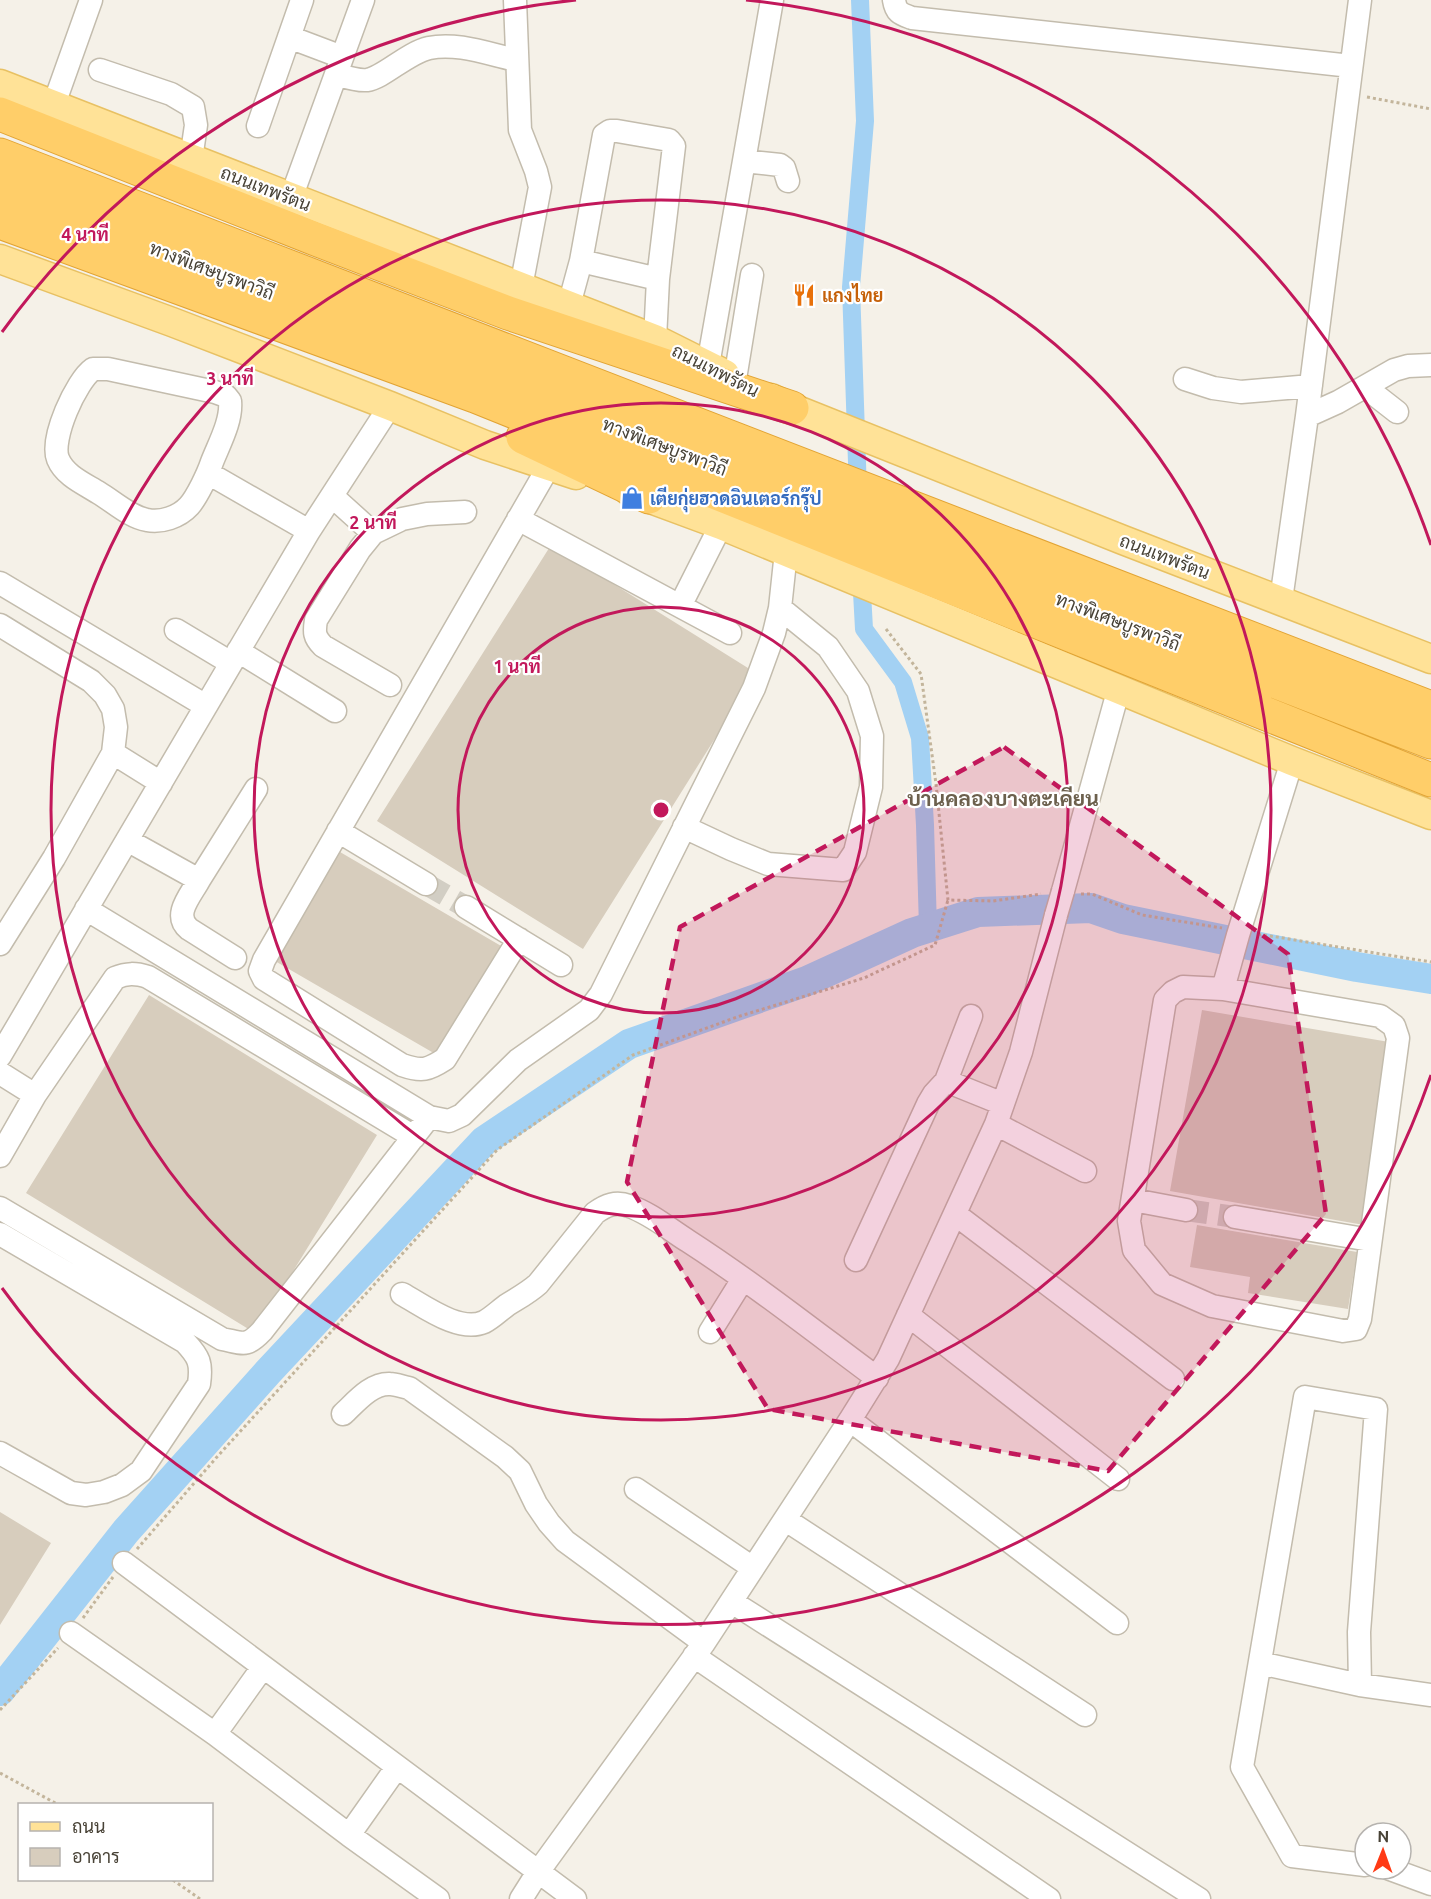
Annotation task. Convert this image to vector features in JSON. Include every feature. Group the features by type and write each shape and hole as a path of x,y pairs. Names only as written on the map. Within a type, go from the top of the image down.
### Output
{"highway":[{"path":"0,114 508,313 792,408"},
{"name":"ถนนเทพรัตน","path":"0,139 1115,564 1431,689"},
{"name":"ทางพิเศษบูรพาวิถี","path":"0,155 1431,708"},
{"name":"ทางพิเศษบูรพาวิถี","path":"0,188 1431,742"},
{"path":"0,222 486,401 1431,780"},
{"path":"0,229 276,340 474,414 649,498"}],"main road":[{"name":"ถนนเทพรัตน","path":"0,84 655,339 792,408 1123,540 1431,659"},
{"path":"0,259 172,322 485,445 649,498 721,525 1431,815"}],"street":[{"path":"54,104 91,0"},
{"path":"258,126 302,0"},
{"path":"291,198 363,0"},
{"path":"515,0 520,130 540,188 522,287"},
{"path":"708,365 772,0"},
{"path":"894,0 899,14 912,18 1351,66"},
{"path":"1281,600 1311,386 1360,0"},
{"path":"289,37 339,66 356,80 372,79 415,52 429,48 446,46 516,60"},
{"path":"100,70 171,94 193,107 196,125 191,159"},
{"path":"569,305 581,261 604,135 610,131 617,131 669,140 675,146 658,279 655,339"},
{"path":"744,161 780,165 784,168 788,181"},
{"path":"581,261 658,279"},
{"path":"735,379 752,275"},
{"path":"1307,416 1394,370 1408,366 1431,365"},
{"path":"93,369 108,369 226,396 230,401 229,418 208,473 189,507 164,520 147,520 130,513 70,474 58,458 56,447 59,428 87,373 93,369"},
{"path":"1185,379 1213,388 1241,392 1311,386"},
{"path":"1365,387 1397,412"},
{"path":"1,1051 309,531 390,406"},
{"path":"519,939 445,1059 431,1068 418,1070 402,1065 264,980 260,971 264,960 549,466"},
{"path":"208,473 309,531"},
{"path":"332,496 373,533"},
{"path":"390,685 323,646 316,639 314,631 316,620 360,549 373,533 402,519 427,514 465,512"},
{"path":"518,519 730,633"},
{"path":"680,606 721,525"},
{"path":"86,909 429,1117 449,1121 462,1115 518,1060 589,1010 601,994 754,688 774,633 780,608 786,552"},
{"path":"0,583 206,706"},
{"path":"684,827 768,864 843,870 855,852 870,787 872,736 858,691 828,647 780,608"},
{"path":"0,625 91,681 105,695 113,709 116,727 113,753 54,858 0,944"},
{"path":"176,630 235,657 336,711"},
{"path":"521,1899 732,1602 877,1378 955,1214 999,1114 1021,1052 1061,892 1119,688"},
{"path":"113,753 160,783"},
{"path":"1223,989 1292,760"},
{"path":"235,958 189,929 181,919 182,911 199,880 256,789"},
{"path":"338,831 426,884"},
{"path":"127,840 199,880"},
{"path":"466,907 561,965"},
{"path":"0,1156 35,1095 115,978 123,974 135,973 148,977 414,1137"},
{"path":"1183,987 1223,989 1380,1016 1394,1026 1398,1038 1360,1319 1356,1329 1343,1331 1212,1306 1162,1284 1134,1250 1129,1221 1133,1200 1165,1000 1173,992 1183,987"},
{"path":"856,1260 928,1104 946,1081 971,1016"},
{"path":"0,1073 35,1095"},
{"path":"946,1081 1085,1171"},
{"path":"0,1208 222,1339 242,1343 252,1342 429,1117"},
{"path":"1133,1200 1186,1210"},
{"path":"402,1294 449,1320 464,1325 483,1322 528,1294 595,1213 605,1205 615,1203 628,1205 643,1212 724,1265 877,1378"},
{"path":"955,1214 1173,1378"},
{"path":"1235,1217 1370,1240"},
{"path":"0,1234 185,1342 198,1355 201,1371 199,1384 141,1471 122,1485 104,1492 86,1495 71,1493 0,1453"},
{"path":"710,1332 743,1279"},
{"path":"908,1315 1118,1479"},
{"path":"343,1414 366,1392 379,1386 390,1384 409,1388 506,1457 520,1471 536,1504 565,1541 699,1650 1049,1899"},
{"path":"1353,1864 1292,1856 1242,1767 1305,1397 1376,1409 1359,1632 1360,1685"},
{"path":"850,1420 1117,1623"},
{"path":"636,1489 753,1568"},
{"path":"786,1520 1085,1715"},
{"path":"124,1563 575,1899"},
{"path":"732,1602 1199,1899"},
{"path":"71,1633 215,1734 438,1899"},
{"path":"1260,1663 1360,1685 1431,1695"},
{"path":"215,1734 263,1667"},
{"path":"349,1835 397,1767"},
{"path":"1413,1877 1431,1884"}],"path":[{"path":"1347,93 1431,109"},
{"path":"0,1710 71,1633 124,1563 224,1449 497,1150 633,1054 737,1017 864,978 935,945 948,900 936,784 921,674 886,629"},
{"path":"948,900 993,901 1061,892 1092,894 1142,915 1238,937 1431,962"},
{"path":"0,1773 55,1803"},
{"path":"174,1881 200,1899"}],"highlighted area":[{"path":"1004,747 1288,954 1326,1214 1108,1471 768,1409 627,1182 680,927"}],"building":[{"path":"551,545 756,673 583,949 377,821"},
{"path":"340,852 508,950 444,1059 275,961"},
{"path":"149,995 377,1135 255,1333 26,1193"},
{"path":"1202,1010 1395,1043 1364,1225 1170,1191"},
{"path":"1197,1225 1357,1252 1348,1309 1248,1293 1250,1277 1190,1267"},
{"path":"0,1512 51,1543 0,1625"}],"waterway":[{"path":"858,492 851,287 865,121 860,0"},
{"path":"861,574 864,629 903,682 920,738 928,928"},
{"path":"0,1691 126,1531 268,1372 484,1141 629,1044 807,981 912,933 978,912 1091,908 1123,919 1357,967 1431,979"}],"tunnel":[{"path":"426,884 466,907"},
{"path":"1186,1210 1235,1217"}],"place":[{"name":"แกงไทย","path":"804,295"},
{"name":"เตียกุ่ยฮวดอินเตอร์กรุ๊ป","path":"632,498"}],"district":[{"name":"บ้านคลองบางตะเคียน","path":"1003,798"}]}
